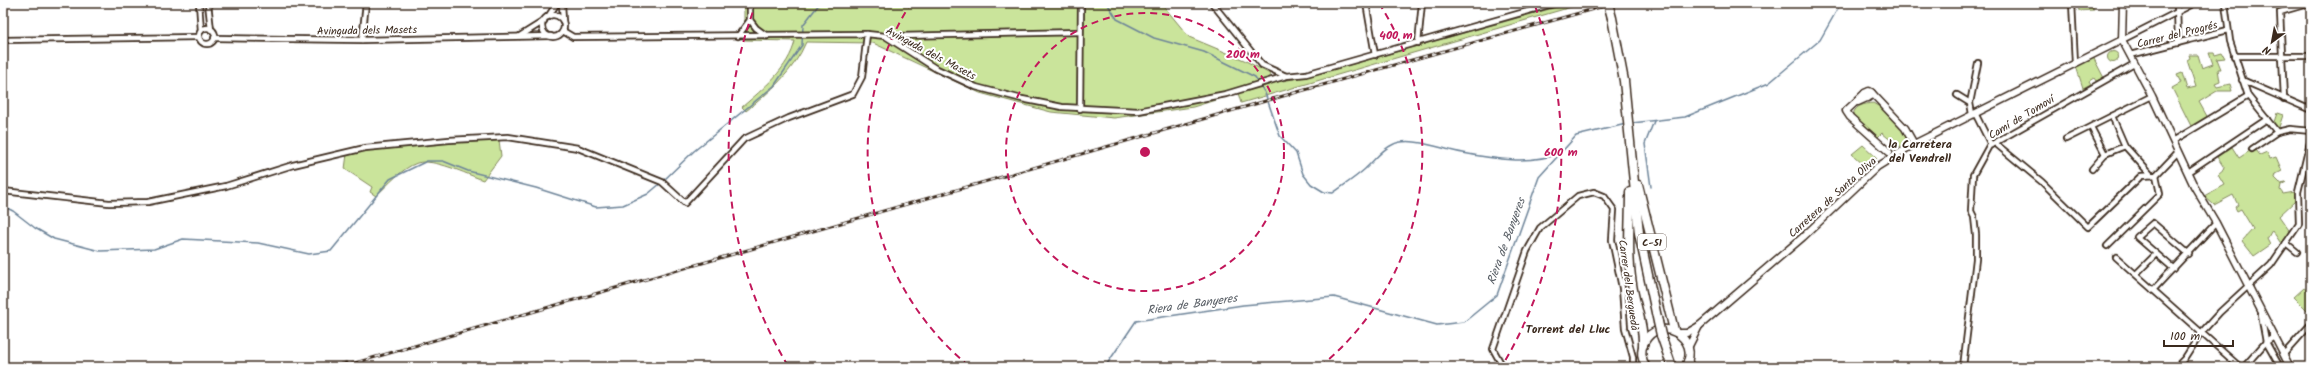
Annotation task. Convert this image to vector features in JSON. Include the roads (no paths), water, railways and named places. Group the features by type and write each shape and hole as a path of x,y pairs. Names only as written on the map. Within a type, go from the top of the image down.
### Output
{"highway":[{"name":"C-51","path":"1608,3 1624,81 1639,233 1658,322 1672,366"},
{"name":"C-51","path":"1631,153 1677,332"},
{"path":"1631,153 1629,238 1632,284 1643,332 1643,345"}],"main road":[{"path":"1639,367 1643,345 1652,333 1666,329 1677,332 1689,346 1687,365"},
{"path":"1642,356 1646,367"}],"street":[{"path":"199,3 201,31 199,37"},
{"path":"199,37 203,43 206,44 214,38 211,30 208,3"},
{"path":"362,40 366,3"},
{"path":"520,36 544,21 557,3"},
{"path":"544,21 544,30 551,36 557,36 563,32 564,25 562,3"},
{"path":"738,36 750,20 750,3"},
{"path":"1080,108 1081,3"},
{"path":"1212,3 1262,66 1286,76"},
{"path":"1366,3 1374,55"},
{"path":"1418,43 1422,3"},
{"path":"1544,7 1551,3"},
{"path":"1544,7 1556,3"},
{"path":"2072,3 2075,63"},
{"path":"2123,3 2122,40 2152,96 2188,172 2290,367"},
{"path":"2177,3 2178,42"},
{"path":"2122,40 2194,3"},
{"path":"2225,3 2228,30 2234,56 2248,96 2277,132"},
{"path":"2284,99 2280,12 2311,3"},
{"name":"Avinguda dels Masets","path":"563,32 573,37 867,34 885,36 935,68 976,87 1022,100 1080,108 1138,111 1226,94 1286,76 1306,74 1544,7"},
{"path":"548,17 558,16 564,25"},
{"path":"750,20 756,28 767,36"},
{"path":"744,28 751,36 756,28"},
{"path":"201,31 211,30"},
{"name":"Carrer del Progrés","path":"2130,55 2228,30"},
{"path":"894,41 900,36 1080,32"},
{"path":"3,191 109,203 148,202 226,186 293,165 365,148 449,140 508,137 578,148 662,182 685,203 744,140 783,121 853,94 862,77 867,34"},
{"name":"Avinguda dels Masets","path":"214,38 362,40 551,36"},
{"path":"3,40 199,37"},
{"name":"Carretera de Santa Oliva","path":"1700,326 1803,237 1877,167 1914,144 2122,40"},
{"path":"2234,56 2311,56"},
{"path":"1978,63 1970,103 1974,113 1993,144 2042,182 2088,227 2141,176 2154,175 2178,152"},
{"name":"Camí de Tomoví","path":"1963,367 1976,259 1976,234 1974,217 1971,211 1973,175 1980,158 1993,144 2064,101 2134,64"},
{"path":"2242,80 2311,110"},
{"path":"1889,152 1850,117 1846,111 1868,95 1887,108 1908,131 1914,144"},
{"path":"1957,95 1970,103"},
{"path":"2066,139 2152,96"},
{"path":"2173,141 2248,96"},
{"path":"2107,246 2160,194 2154,175 2125,146 2112,116"},
{"path":"2188,172 2267,119"},
{"path":"2091,127 2105,154"},
{"path":"2252,149 2277,132 2290,129 2311,131"},
{"path":"2176,367 2185,358 2201,333 2220,312 2271,265 2299,224 2298,192 2311,138"},
{"path":"2092,169 2105,154 2125,146"},
{"name":"Carrer del Berguedà","path":"1503,367 1492,349 1527,251 1540,228 1546,221 1578,196 1594,192 1604,196 1614,210 1612,240 1622,288 1625,328 1633,358 1633,367"},
{"path":"2174,269 2137,237 2152,223 2189,254"},
{"path":"2153,290 2189,254 2216,223"},
{"path":"2286,243 2297,252"},
{"path":"2136,274 2156,254"},
{"path":"2116,256 2240,367"},
{"path":"2261,313 2266,342 2280,367"},
{"path":"2284,354 2311,324"},
{"path":"1677,332 1687,333 1700,326"},
{"path":"1689,346 1700,326"},
{"path":"2244,367 2250,365 2266,342 2274,337"}],"waterway":[{"path":"663,181 694,151 774,86 802,45 803,25 820,3"},
{"path":"1107,3 1117,19 1154,38 1204,52 1255,77 1265,93 1280,136 1296,153 1303,174 1311,184 1324,192 1333,193 1361,172 1384,150 1399,142 1417,142 1475,155 1512,160 1537,159 1560,153"},
{"name":"Riera de Banyeres","path":"1632,123 1685,117 1769,83 1820,40 1841,3"},
{"path":"1651,187 1645,144 1654,121"},
{"name":"Riera de Banyeres","path":"1105,367 1136,321 1243,305 1334,297 1437,325 1464,322 1497,295 1539,177 1576,136 1626,124"},
{"path":"3,206 13,211 35,228 54,239 100,251 154,249 183,239 258,243 309,254 331,251 390,179 427,161 443,161 468,171 536,188 596,207 623,205 648,194 661,183"}],"railway":[{"path":"341,367 1269,100 1615,3"},
{"path":"331,367 346,363"}],"district":[{"name":"la Carretera del Vendrell","path":"1920,151"},
{"name":"Torrent del Lluc","path":"1568,329"}]}
